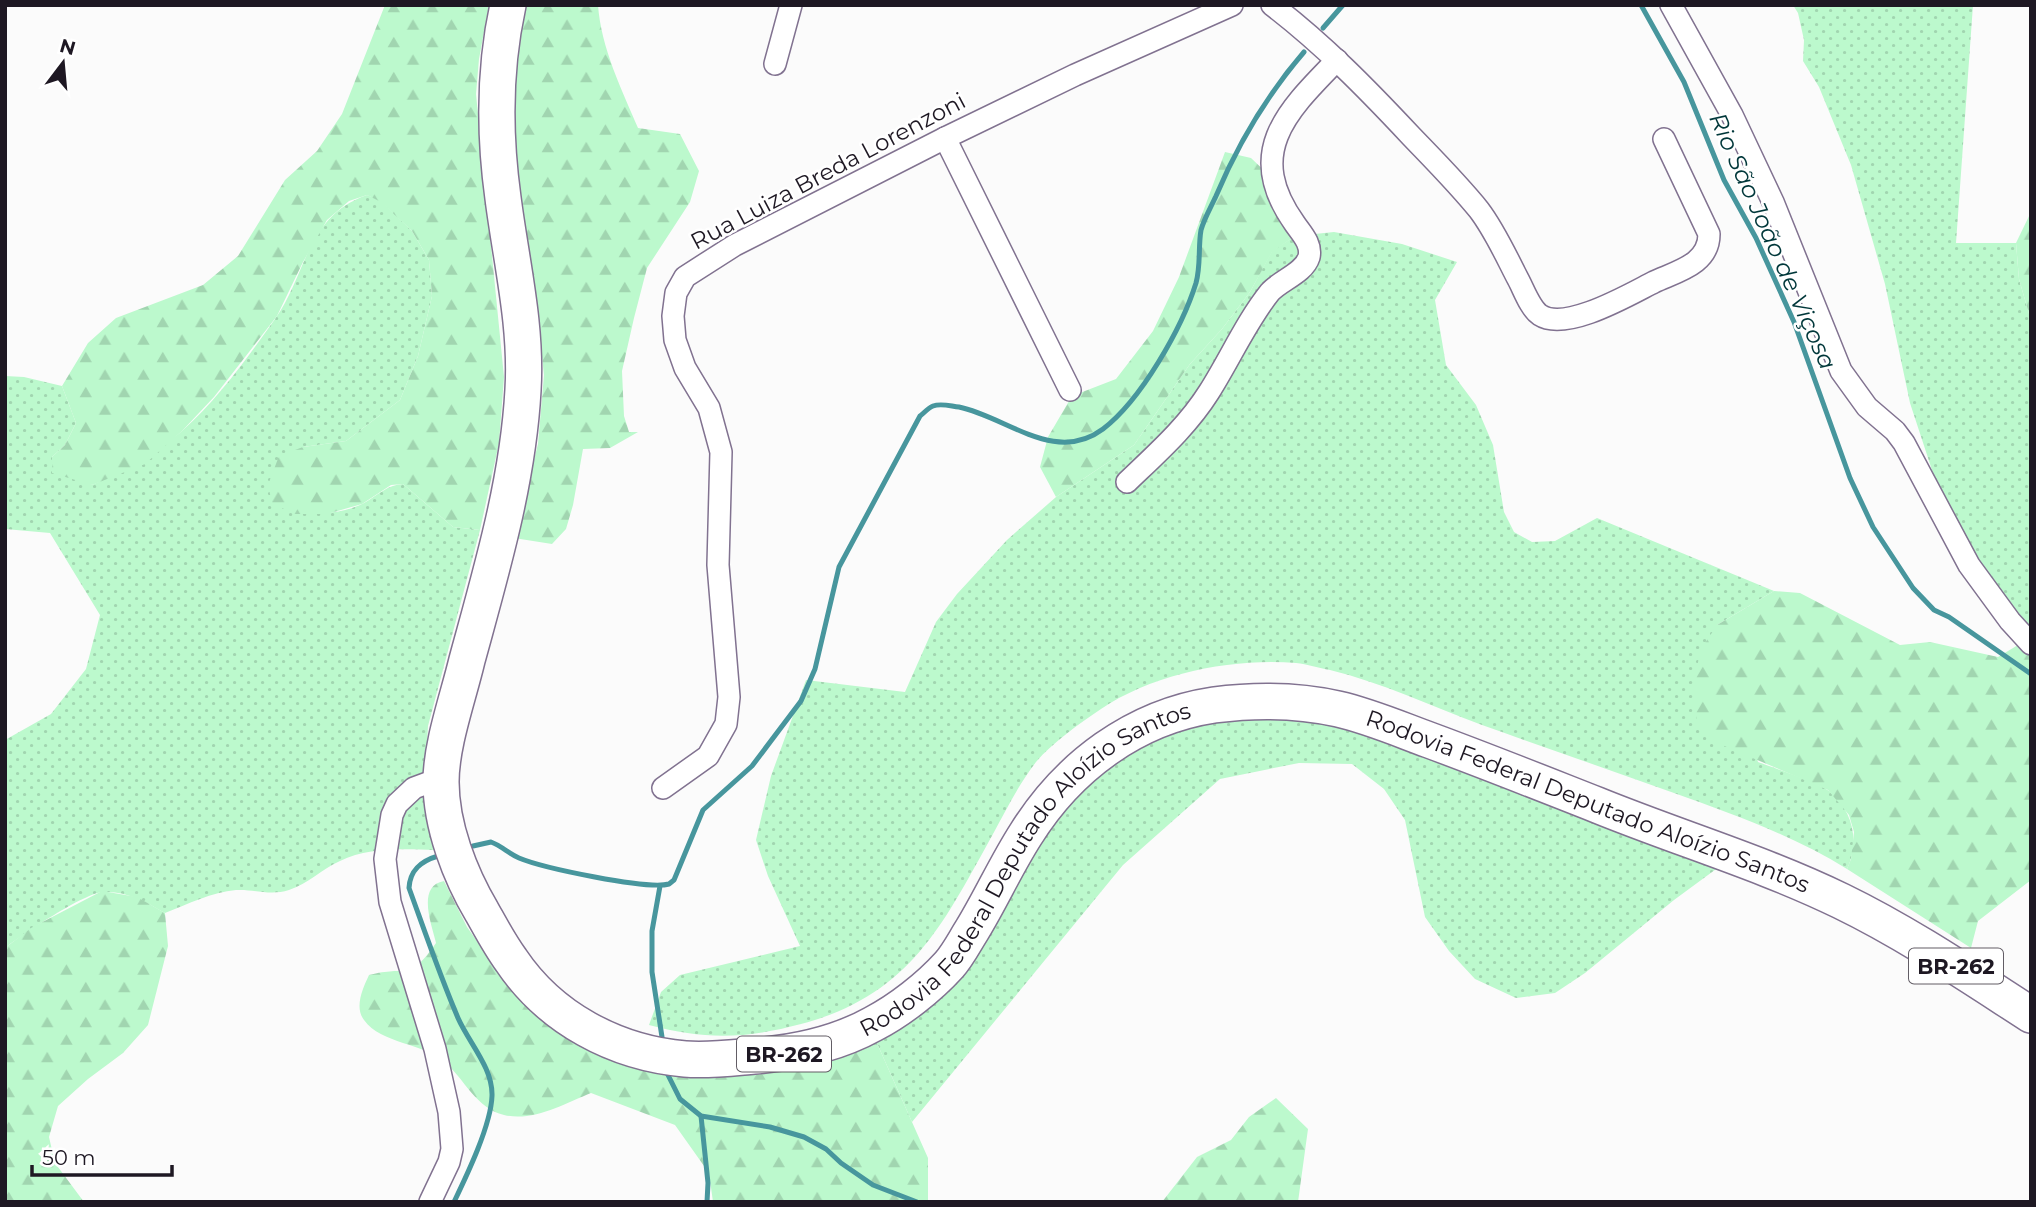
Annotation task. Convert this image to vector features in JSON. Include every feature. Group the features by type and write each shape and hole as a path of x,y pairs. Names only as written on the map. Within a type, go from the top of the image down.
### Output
{"highway":[{"name":"Rodovia Federal Deputado Aloízio Santos","path":"508,5 498,64 496,103 502,192 522,335 523,390 514,460 499,540 450,726 440,778 448,827 468,890 514,965 572,1022 610,1042 684,1059 782,1054 832,1042 872,1025 912,998 951,963 987,905 1027,831 1063,785 1099,751 1135,729 1177,714 1212,706 1255,703 1305,703 1342,710 1482,759 1765,869 1882,922 2029,1014"}],"street":[{"path":"775,65 791,5"},
{"name":"Rua Luiza Breda Lorenzoni","path":"663,788 708,756 726,724 729,697 718,565 721,452 709,408 685,368 675,340 673,316 676,293 685,277 735,245 945,138 1075,75 1232,5"},
{"path":"1272,5 1336,60 1480,212 1540,315 1549,318 1578,316 1596,310 1689,265 1706,253 1709,234 1664,139"},
{"path":"1671,5 1732,115 1773,202 1841,371 1867,407 1895,431 1904,443 1969,565 2002,611 2031,644"},
{"path":"1127,482 1181,431 1208,394 1272,290 1306,264 1308,244 1290,218 1276,189 1271,161 1273,144 1299,101 1336,60"},
{"path":"945,138 1070,390"},
{"path":"430,1202 449,1162 452,1140 449,1112 435,1049 390,902 385,859 392,815 397,804 414,788 440,778"}],"green space":[{"path":"385,5 489,5 476,94 504,377 499,443 480,530 453,527 403,484 391,485 362,504 327,514 294,514 272,503 268,485 279,456 303,447 346,441 400,400 418,356 432,296 429,260 412,231 381,202 367,195 349,201 327,220 277,316 214,397 182,431 145,464 92,485 52,473 52,457 65,445 76,423 62,386 88,343 116,318 203,285 238,256 285,180 317,151 342,114"},
{"path":"524,5 598,5 608,53 638,128 680,134 699,171 690,202 647,268 634,318 622,371 624,416 629,432 638,432 610,448 583,449 566,529 552,544 514,538 538,444 544,375 536,302 510,135 518,31"},
{"path":"1793,5 1973,5 1956,243 2016,243 2019,279 2031,321 2030,631 1950,525 1910,403 1885,284 1851,165 1819,87 1803,61 1804,40 1798,13"},
{"path":"1225,152 1251,158 1274,180 1295,236 1272,252 1250,292 1222,329 1190,364 1134,445 1056,497 1040,467 1048,437 1072,396 1116,379 1153,331 1179,277"},
{"path":"367,195 381,201 412,231 429,260 432,296 418,356 400,400 346,441 303,447 294,514 348,509 364,503 387,488 403,484 453,527 480,530 428,726 425,776 429,826 435,850 362,853 333,864 289,890 227,891 165,913 128,895 112,892 95,894 54,915 5,948 5,740 51,714 86,669 100,615 50,533 5,529 5,376 24,377 62,386 76,423 65,445 52,457 92,485 100,481 177,435 196,418 243,363 275,319 286,302 310,248 331,217"},
{"path":"2031,212 2031,321 2019,279 2016,243"},
{"path":"1334,232 1402,244 1457,262 1435,300 1446,365 1476,405 1493,445 1504,512 1514,532 1532,542 1555,541 1597,518 1774,591 1717,625 1758,762 1829,791 1844,807 1853,837 1847,869 1806,846 1741,818 1482,725 1369,681 1296,663 1220,666 1170,677 1122,696 1050,747 1018,788 939,927 919,953 870,995 838,1011 801,1024 762,1033 707,1035 649,1025 661,992 680,975 800,946 768,876 756,840 771,776 806,680 905,692 936,622 957,594 1007,540 1056,497 1134,445 1190,364 1222,329 1250,292 1272,251 1295,236"},
{"path":"1774,591 1800,593 1900,645 1930,642 1998,657 2023,642 2031,631 2031,880 1978,921 1971,948 1847,869 1854,832 1849,815 1828,790 1715,742 1697,723 1693,691 1700,651 1717,625"},
{"path":"1258,695 1742,850 1674,900 1585,973 1555,993 1516,998 1475,979 1449,951 1425,917 1405,820 1384,789 1352,764 1299,763 1220,779 1123,865 912,1122 872,1032 891,1020 1081,766"},
{"path":"444,881 467,927 497,969 623,1055 872,1032 928,1158 928,1202 713,1202 709,1173 675,1125 591,1093 548,1111 526,1116 504,1115 486,1107 445,1062 426,1051 381,1034 361,1015 360,998 369,975 413,968 436,943 429,917 428,898 435,884"},
{"path":"102,891 137,897 165,913 168,946 148,1025 123,1053 58,1106 49,1137 55,1163 84,1202 5,1202 5,948 31,928"},
{"path":"1276,1098 1308,1129 1298,1202 1162,1202 1197,1157 1231,1140 1249,1117"}],"waterway":[{"path":"1323,28 1343,5"},
{"name":"Rio São João de Viçosa","path":"1641,5 1684,82 1724,180 1756,238 1794,322 1850,478 1873,527 1913,588 1934,610 1949,617 2031,674"},
{"path":"473,846 491,842 531,862 618,881 657,885 669,884 674,880 703,810 752,766 801,701 815,669 839,567 920,416 936,405 959,407 1031,435 1067,442 1085,439 1103,429 1117,416 1145,382 1181,321 1198,276 1202,226 1234,158 1254,121 1304,52"},
{"path":"438,856 418,867 409,888 458,1018 489,1076 492,1096 483,1135 454,1202"},
{"path":"660,886 652,931 652,972 662,1037"},
{"path":"666,1071 680,1099 701,1116 770,1127 804,1137 826,1149 873,1185 917,1202"},
{"path":"701,1116 708,1183 707,1202"}]}
